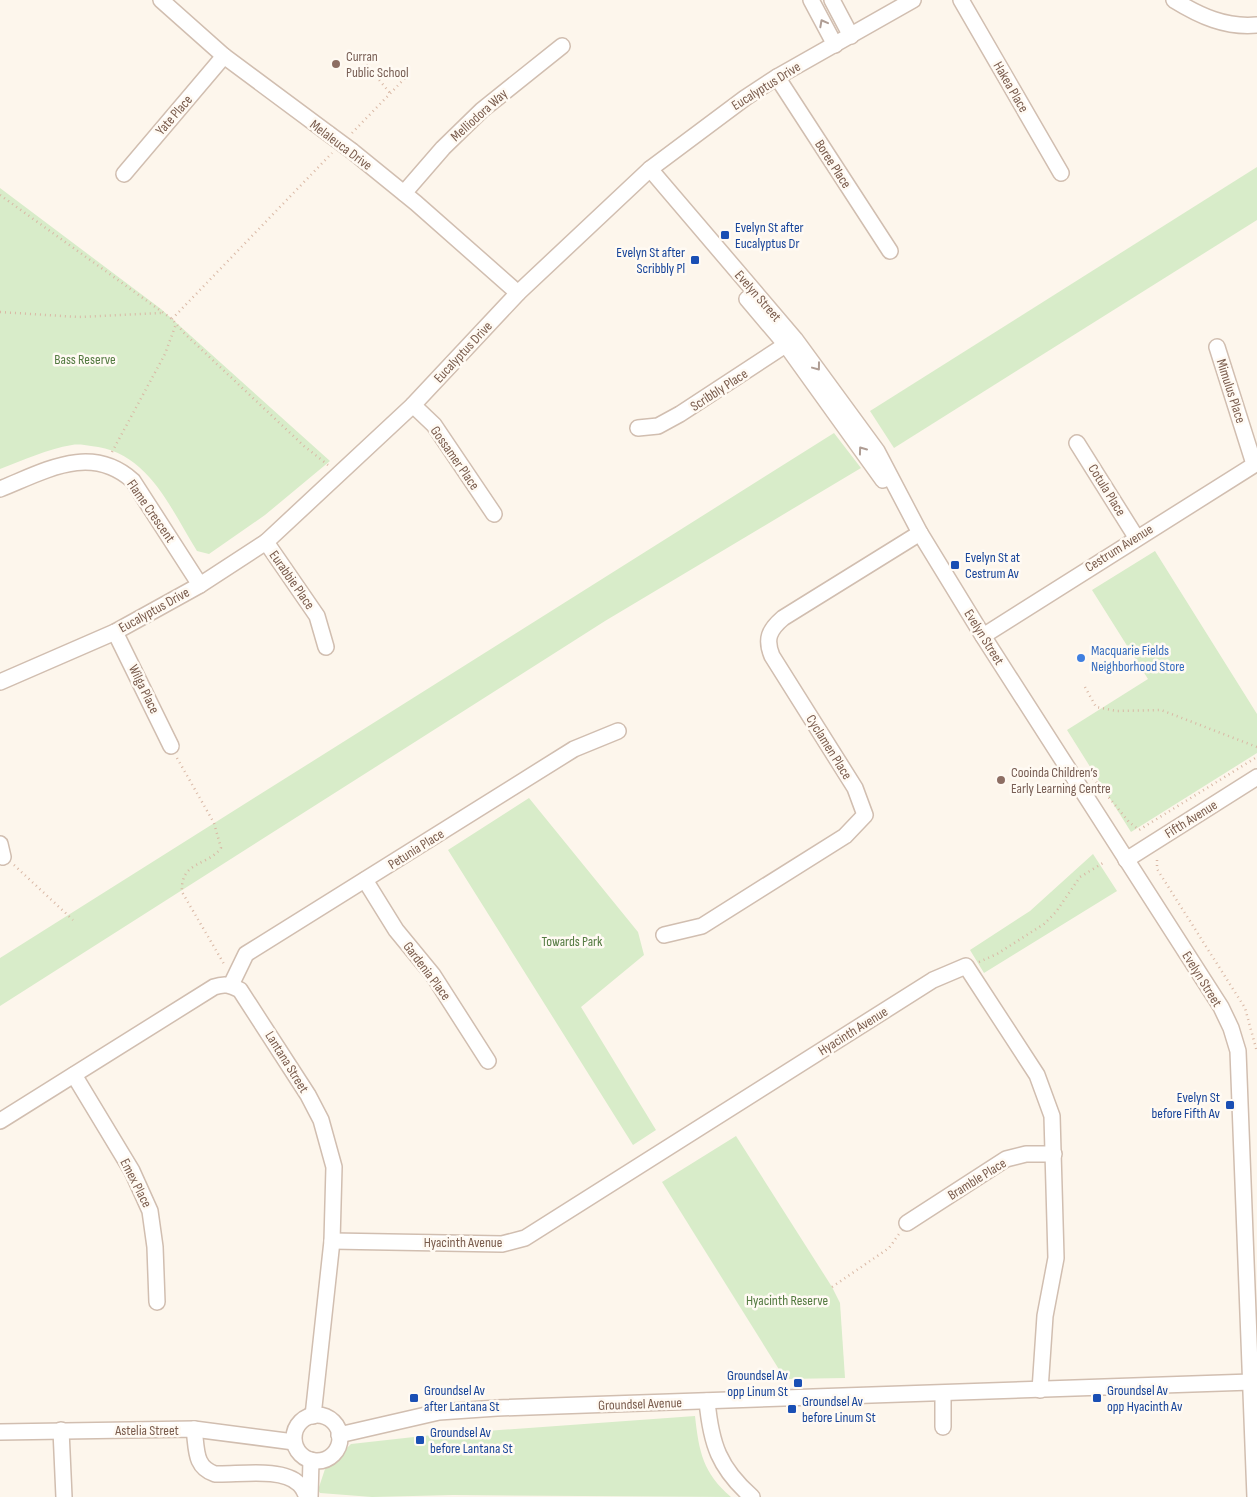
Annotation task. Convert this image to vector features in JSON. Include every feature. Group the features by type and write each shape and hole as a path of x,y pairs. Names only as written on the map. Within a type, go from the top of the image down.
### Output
{"street":[{"name":"Melaleuca Drive","path":"161,0 224,56 352,151 404,193 518,293"},
{"path":"811,0 836,45"},
{"path":"832,0 851,36"},
{"name":"Eucalyptus Drive","path":"0,682 116,632 200,585 266,542 413,405 518,293 646,173 704,127 777,76 836,45 914,0"},
{"name":"Hakea Place","path":"961,0 1060,173"},
{"path":"1174,0 1193,12 1220,23 1257,25"},
{"name":"Melliodora Way","path":"404,193 443,148 482,110 562,46"},
{"name":"Yate Place","path":"124,174 224,56"},
{"name":"Boree Place","path":"777,76 890,251"},
{"name":"Evelyn Street","path":"646,173 791,342 920,533 982,636 1221,1007 1231,1028 1238,1051 1254,1497"},
{"name":"Scribbly Place","path":"638,428 658,426 680,414 791,342"},
{"name":"Mimulus Place","path":"1217,347 1256,463"},
{"name":"Gossamer Place","path":"413,405 434,425 494,514"},
{"name":"Cotula Place","path":"1077,443 1136,537"},
{"name":"Flame Crescent","path":"0,488 58,466 83,461 104,463 121,470 133,482 200,585"},
{"name":"Cestrum Avenue","path":"982,636 1256,463"},
{"name":"Cyclamen Place","path":"664,935 702,926 845,836 865,815 855,788 772,656 768,646 768,637 773,627 783,618 920,533"},
{"name":"Eurabbie Place","path":"266,542 317,616 326,647"},
{"name":"Wilga Place","path":"116,632 171,746"},
{"name":"Petunia Place","path":"232,981 246,954 574,749 618,731"},
{"name":"Fifth Avenue","path":"1126,860 1257,777"},
{"name":"Gardenia Place","path":"365,880 396,930 433,975 488,1061"},
{"path":"966,966 1037,1075 1052,1116 1056,1258 1045,1316 1040,1390"},
{"name":"Hyacinth Avenue","path":"332,1241 502,1244 525,1238 934,980 966,966"},
{"path":"0,1121 214,987 232,981"},
{"name":"Lantana Street","path":"232,981 246,997 308,1095 321,1120 330,1144 334,1167 332,1241 313,1416"},
{"name":"Emex Place","path":"74,1075 132,1171 150,1211 155,1247 157,1302"},
{"name":"Bramble Place","path":"907,1223 1006,1159 1026,1154 1054,1154"},
{"name":"Groundsel Avenue","path":"339,1435 439,1412 1251,1382"},
{"path":"942,1426 943,1394"},
{"path":"707,1401 710,1429 720,1459 737,1484 752,1497"},
{"path":"313,1416 322,1416 330,1420 339,1435 337,1448 332,1455 324,1460 311,1460 300,1454 294,1442 298,1425 313,1416"},
{"path":"194,1429 197,1459 207,1471 215,1474 275,1474 292,1479 300,1484 308,1497"},
{"name":"Astelia Street","path":"0,1432 194,1429 294,1442"},
{"path":"61,1430 64,1497"},
{"path":"308,1497 311,1460"}],"path":[{"path":"360,57 390,94"},
{"path":"349,136 408,75"},
{"path":"172,319 335,150"},
{"path":"0,195 172,319 304,446 328,466"},
{"path":"0,312 78,317 163,313"},
{"path":"112,453 165,354 176,324"},
{"path":"1085,687 1096,707 1117,712 1161,710 1257,747"},
{"path":"171,746 214,823 221,848 192,867 183,879 182,892 232,981"},
{"path":"1091,775 1128,822 1140,830 1257,757"},
{"path":"2,850 73,920"},
{"path":"1157,860 1157,869 1245,1008 1257,1052"},
{"path":"966,966 997,954 1044,924 1056,912 1080,877 1103,862"},
{"path":"832,1287 889,1248 907,1223"}],"green space":[{"path":"1257,167 1257,220 894,448 870,411"},
{"name":"Bass Reserve","path":"0,188 161,309 330,461 265,515 209,554 197,551 167,500 142,470 128,458 111,450 86,445 72,445 45,452 0,469"},
{"path":"834,433 861,468 605,621 0,1006 0,958"},
{"path":"1155,551 1257,714 1257,753 1131,832 1067,730 1148,679 1092,590"},
{"name":"Towards Park","path":"529,798 638,932 644,955 581,1007 656,1130 633,1145 448,850"},
{"path":"1093,854 1117,891 984,973 970,950 1030,911"},
{"name":"Hyacinth Reserve","path":"736,1136 832,1287 840,1303 845,1378 785,1379 662,1182"},
{"path":"695,1416 698,1440 708,1470 731,1497 453,1495 372,1497 320,1493 318,1490 325,1469 351,1444 432,1435"}],"place":[{"name":"Curran Public School","path":"336,64"},
{"name":"Evelyn St after Eucalyptus Dr","path":"725,235"},
{"name":"Evelyn St after Scribbly Pl","path":"695,260"},
{"name":"Evelyn St at Cestrum Av","path":"955,565"},
{"name":"Macquarie Fields Neighborhood Store","path":"1081,658"},
{"name":"Cooinda Children’s Early Learning Centre","path":"1001,780"},
{"name":"Evelyn St before Fifth Av","path":"1230,1105"},
{"name":"Groundsel Av opp Linum St","path":"798,1383"},
{"name":"Groundsel Av after Lantana St","path":"414,1398"},
{"name":"Groundsel Av opp Hyacinth Av","path":"1097,1398"},
{"name":"Groundsel Av before Linum St","path":"792,1409"},
{"name":"Groundsel Av before Lantana St","path":"420,1440"}]}
